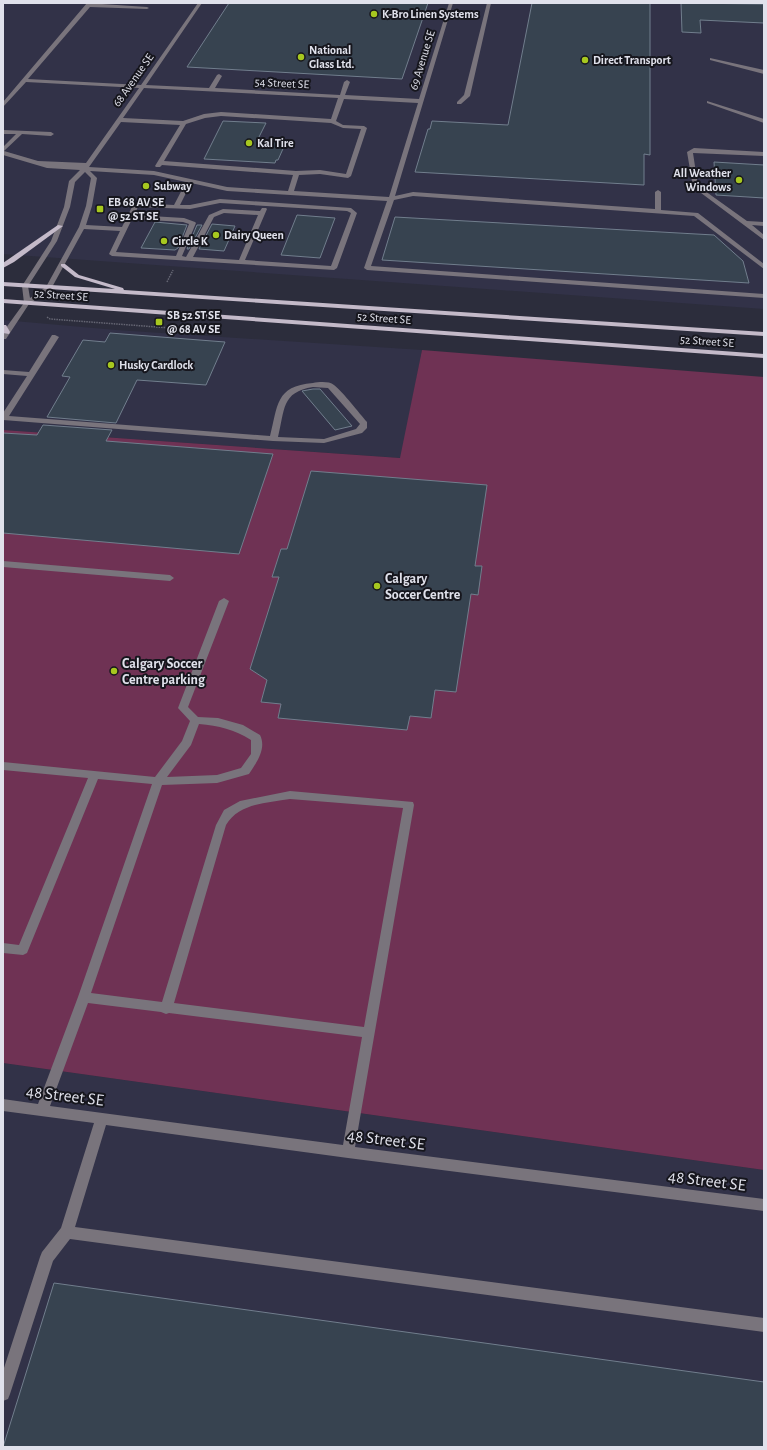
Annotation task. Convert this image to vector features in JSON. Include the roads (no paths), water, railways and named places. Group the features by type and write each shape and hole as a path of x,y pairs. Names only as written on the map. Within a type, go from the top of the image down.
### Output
{"main road":[{"path":"3,266 60,226"},
{"path":"63,265 77,276 116,286 130,293"},
{"name":"52 Street SE","path":"3,284 764,334"},
{"name":"52 Street SE","path":"3,302 764,356"}],"street":[{"name":"68 Avenue SE","path":"25,286 54,241 67,207 72,181 87,167 200,3"},
{"name":"69 Avenue SE","path":"451,3 391,200 367,268 764,296"},
{"path":"459,103 467,96 489,3"},
{"path":"3,104 89,4 147,8"},
{"path":"712,59 764,72"},
{"path":"211,90 219,76"},
{"name":"54 Street SE","path":"24,80 420,101"},
{"path":"333,121 347,82"},
{"path":"709,102 764,121"},
{"path":"119,120 184,123 204,116 221,114 333,121 336,125 343,127 364,128 348,176 320,172 296,173 160,163"},
{"path":"154,173 184,123"},
{"path":"3,132 51,134"},
{"path":"3,143 13,132"},
{"path":"3,150 20,133"},
{"path":"764,154 694,150 690,152 695,186 764,238"},
{"path":"3,153 47,166 87,167 154,173 190,180 227,190 391,200 413,194 696,214 764,267"},
{"path":"4,332 27,303 49,288 63,265 82,227 89,206 94,178 87,167"},
{"path":"290,193 296,173"},
{"path":"176,207 190,180"},
{"path":"220,201 227,190"},
{"path":"658,192 658,211"},
{"path":"220,201 349,209 354,213 334,268 112,254 136,205 190,207 220,201"},
{"path":"241,262 266,204"},
{"path":"189,258 210,216 223,212 262,214"},
{"path":"130,217 184,220 194,223 178,258"},
{"path":"745,223 764,224"},
{"path":"82,227 124,230"},
{"path":"25,286 27,303"},
{"path":"54,337 4,418 273,439 324,441 359,431 363,428 364,424 331,386 314,384 290,391 285,396 273,439"},
{"path":"3,372 32,374"},
{"path":"3,564 170,578"},
{"path":"3,766 158,782 216,780 245,771 256,754 256,738 239,728 218,722 195,720 183,708 224,601"},
{"path":"42,1110 84,997 158,782 187,742 195,720"},
{"path":"3,948 23,950 94,775"},
{"path":"166,1009 221,825 228,813 244,804 290,795 409,805 348,1152"},
{"path":"84,997 166,1009 369,1033"},
{"name":"48 Street SE","path":"3,1106 764,1205"},
{"path":"3,1394 47,1257 67,1232 102,1118"},
{"path":"67,1232 764,1325"}],"place":[{"name":"K-Bro Linen Systems","path":"374,14"},
{"name":"National Glass Ltd.","path":"301,57"},
{"name":"Direct Transport","path":"585,60"},
{"name":"Kal Tire","path":"249,143"},
{"name":"All Weather Windows","path":"739,180"},
{"name":"Subway","path":"146,186"},
{"name":"EB 68 AV SE @ 52 ST SE","path":"100,209"},
{"name":"Dairy Queen","path":"216,235"},
{"name":"Circle K","path":"164,241"},
{"name":"SB 52 ST SE @ 68 AV SE","path":"159,322"},
{"name":"Husky Cardlock","path":"111,365"},
{"name":"Calgary Soccer Centre","path":"377,586"},
{"name":"Calgary Soccer Centre parking","path":"114,671"}]}
